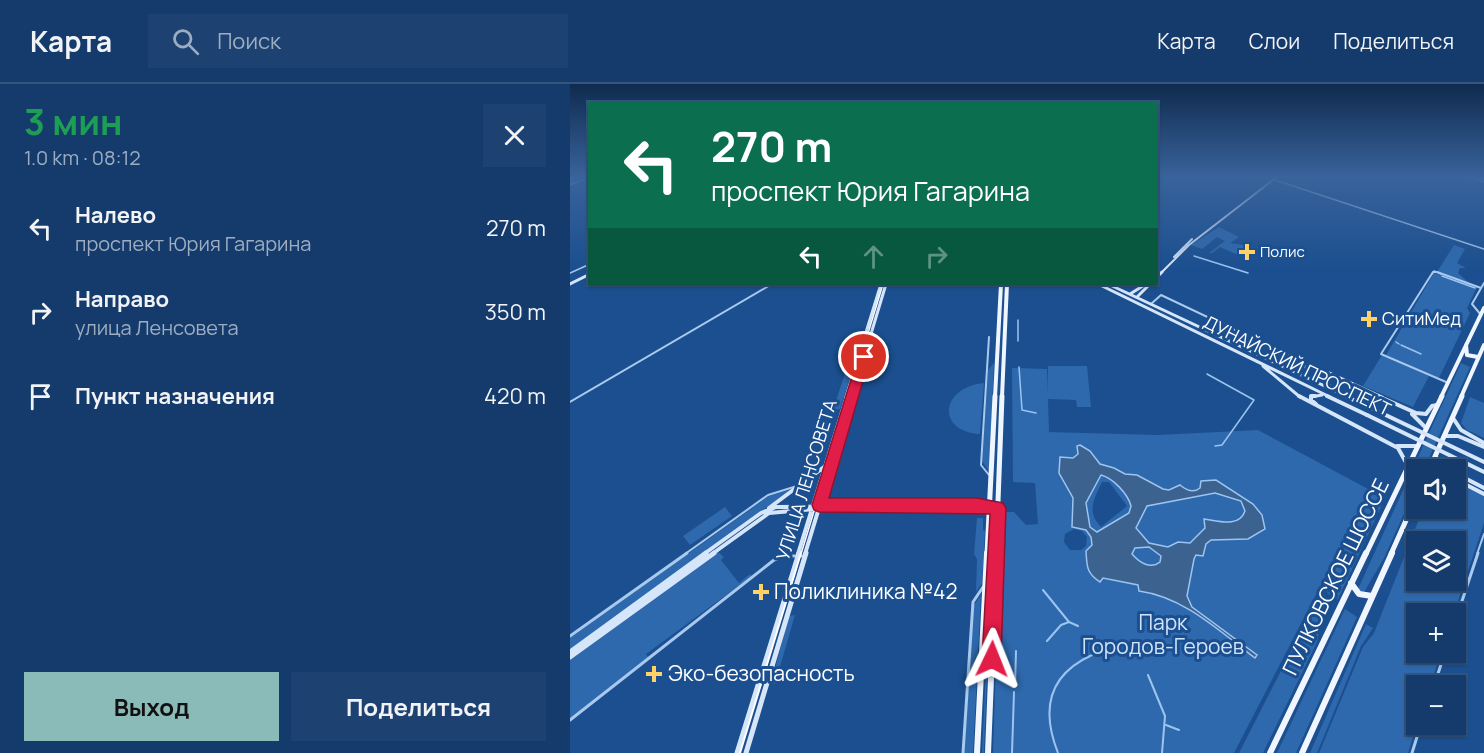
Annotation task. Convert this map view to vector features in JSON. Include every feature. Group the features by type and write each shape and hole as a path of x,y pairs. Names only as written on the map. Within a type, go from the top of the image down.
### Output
{"main road":[{"path":"1158,274 1187,243 1235,207"},
{"path":"570,283 588,274"},
{"name":"УЛИЦА ЛЕНСОВЕТА","path":"737,753 824,467 883,285"},
{"name":"УЛИЦА ЛЕНСОВЕТА","path":"746,753 883,285"},
{"path":"977,753 1001,285"},
{"path":"988,753 1007,285"},
{"name":"ДУНАЙСКИЙ ПРОСПЕКТ","path":"1100,285 1484,472"},
{"name":"ДУНАЙСКИЙ ПРОСПЕКТ","path":"1110,285 1484,462"},
{"path":"1129,293 1146,285"},
{"path":"1138,298 1138,294 1147,285"},
{"name":"ПУЛКОВСКОЕ ШОССЕ","path":"1411,459 1484,308"},
{"path":"1466,345 1467,355 1478,357"},
{"path":"1434,459 1484,345"},
{"path":"1255,354 1332,374 1416,413 1426,414 1432,406 1437,405"},
{"path":"1244,355 1272,373 1305,401 1398,448 1406,460"},
{"path":"1346,396 1326,385 1324,378 1333,377 1413,414 1426,428"},
{"path":"1343,403 1320,394 1311,397 1316,405 1398,446 1417,446"},
{"path":"1452,416 1465,433 1484,444"},
{"path":"1443,436 1458,436 1484,444"},
{"path":"1435,456 1438,459"},
{"path":"570,655 824,467 831,467"},
{"name":"ПУЛКОВСКОЕ ШОССЕ","path":"1270,753 1406,470"},
{"path":"1466,480 1483,491"},
{"path":"1466,484 1483,491"},
{"path":"761,513 779,506 812,508"},
{"path":"570,655 764,516 781,511 819,507 998,508"},
{"name":"ПУЛКОВСКОЕ ШОССЕ","path":"1302,753 1407,519"},
{"path":"1352,583 1357,594 1365,597 1372,596"}],"street":[{"path":"1363,207 1484,249"},
{"path":"570,273 588,265"},
{"path":"1448,383 1381,354 1434,271 1481,288"},
{"path":"1481,315 1472,304 1484,283"},
{"path":"570,402 770,285"},
{"path":"1151,304 1161,295 1298,360 1301,364 1298,366"},
{"path":"989,337 981,465 991,478"},
{"path":"987,367 997,358"},
{"path":"570,636 768,495 800,486"},
{"path":"1461,603 1484,534"},
{"path":"570,720 776,558 804,556"},
{"path":"963,753 973,602 986,582"},
{"path":"1412,753 1418,735"}],"green space":[{"path":"1219,227 1239,237 1230,243 1249,246 1236,254 1220,247 1209,253 1225,241 1217,237 1202,249 1191,245"},
{"path":"1454,245 1465,249 1457,263 1466,268 1460,268 1458,273 1469,283 1437,272"},
{"path":"1434,273 1477,287 1467,308 1470,313 1439,378 1386,355"},
{"path":"852,352 858,352 840,409 833,410"},
{"path":"1382,355 1429,376 1413,407 1363,386"},
{"path":"994,363 988,470 982,461 988,370"},
{"path":"1461,363 1470,367 1429,459 1417,459"},
{"name":"Парк Городов-Героев","path":"1048,366 1087,366 1091,407 1077,407 1076,400 1048,399 1049,432 1158,435 1258,430 1370,490 1234,753 993,753 1001,519 1004,518 1005,512 1014,512 1026,525 1038,524 1035,483 1013,482 1012,368 1047,369 1048,395","holes":["1102,482 1109,482 1127,506 1101,527 1094,516 1093,505","1074,529 1082,531 1087,537 1086,546 1081,550 1070,550 1064,542 1065,534"]},
{"path":"984,383 980,434 965,431 950,418 949,409 952,400 959,392 970,386"},
{"path":"1470,397 1484,403 1484,438 1467,430 1461,423"},
{"path":"1406,484 1406,509 1384,558 1363,594 1358,589"},
{"path":"1466,487 1484,496 1484,523 1466,577 1466,531 1414,531 1419,519 1466,519"},
{"path":"789,490 570,650 570,638 769,496"},
{"path":"1373,492 1382,500 1382,505 1338,599 1335,600 1323,588"},
{"path":"725,507 732,516 690,545 683,536"},
{"path":"993,517 984,753 982,753"},
{"path":"977,518 983,518 983,530 985,531 982,583 976,592 977,559 974,554"},
{"path":"718,552 724,557 721,560 739,583 750,574 752,576 646,654 648,657 570,718 570,660"},
{"path":"1406,552 1406,591 1461,591 1457,603 1406,603 1406,663 1438,663 1433,675 1406,675 1406,735 1414,735 1408,753 1319,753 1363,647 1374,633"},
{"path":"981,595 973,753 964,753 974,605"},
{"path":"1316,602 1327,609 1317,630 1319,632 1317,642 1263,753 1239,753"},
{"path":"1345,609 1357,617 1296,753 1277,753"},
{"path":"795,615 775,684 771,684 789,616"},
{"path":"1366,624 1373,628 1361,646 1317,753 1310,753"}],"shaded area":[{"path":"1080,445 1090,451 1100,464 1125,474 1137,475 1163,489 1169,490 1180,485 1187,490 1195,491 1200,488 1201,481 1216,480 1253,504 1262,515 1265,529 1248,539 1211,540 1206,544 1203,556 1196,555 1194,559 1187,596 1192,607 1257,655 1255,658 1200,617 1171,600 1139,591 1138,585 1103,578 1100,582 1092,575 1087,565 1086,551 1092,545 1091,537 1086,530 1072,527 1073,498 1059,473 1060,457 1073,458 1078,454 1077,446","holes":["1101,475 1119,487 1131,506 1129,513 1097,532 1090,527 1086,503","1215,493 1241,501 1245,511 1238,520 1233,522 1204,519 1205,528 1190,543 1178,542 1168,547 1149,543 1136,528 1147,506","1149,547 1161,556 1160,562 1152,565 1141,562 1132,554 1135,548"]}],"waterway":[{"path":"1194,256 1248,273"},
{"path":"1442,276 1475,288"},
{"path":"1018,320 1018,341"},
{"path":"1401,345 1421,354"},
{"path":"1019,367 1022,410 1036,413"},
{"path":"1207,374 1254,400 1222,445 1215,446"},
{"path":"1043,590 1069,622"},
{"path":"1047,641 1061,625 1069,622"},
{"path":"1069,622 1078,626"},
{"path":"1015,686 1016,651"},
{"path":"1058,753 1050,722 1052,695 1057,683 1066,673 1077,663 1092,655"},
{"path":"1148,675 1165,716 1162,753"},
{"path":"1012,753 1014,692"},
{"path":"1166,725 1179,730"}],"tram line":[{"path":"801,554 883,285"},
{"path":"740,753 801,553"}],"place":[{"name":"Полис","path":"1247,252"},
{"name":"СитиМед","path":"1369,319"},
{"name":"Поликлиника №42","path":"761,592"},
{"name":"Эко-безопасность","path":"654,674"}],"route":[{"path":"864,357 819,505 977,505 998,508 992,659"}]}
